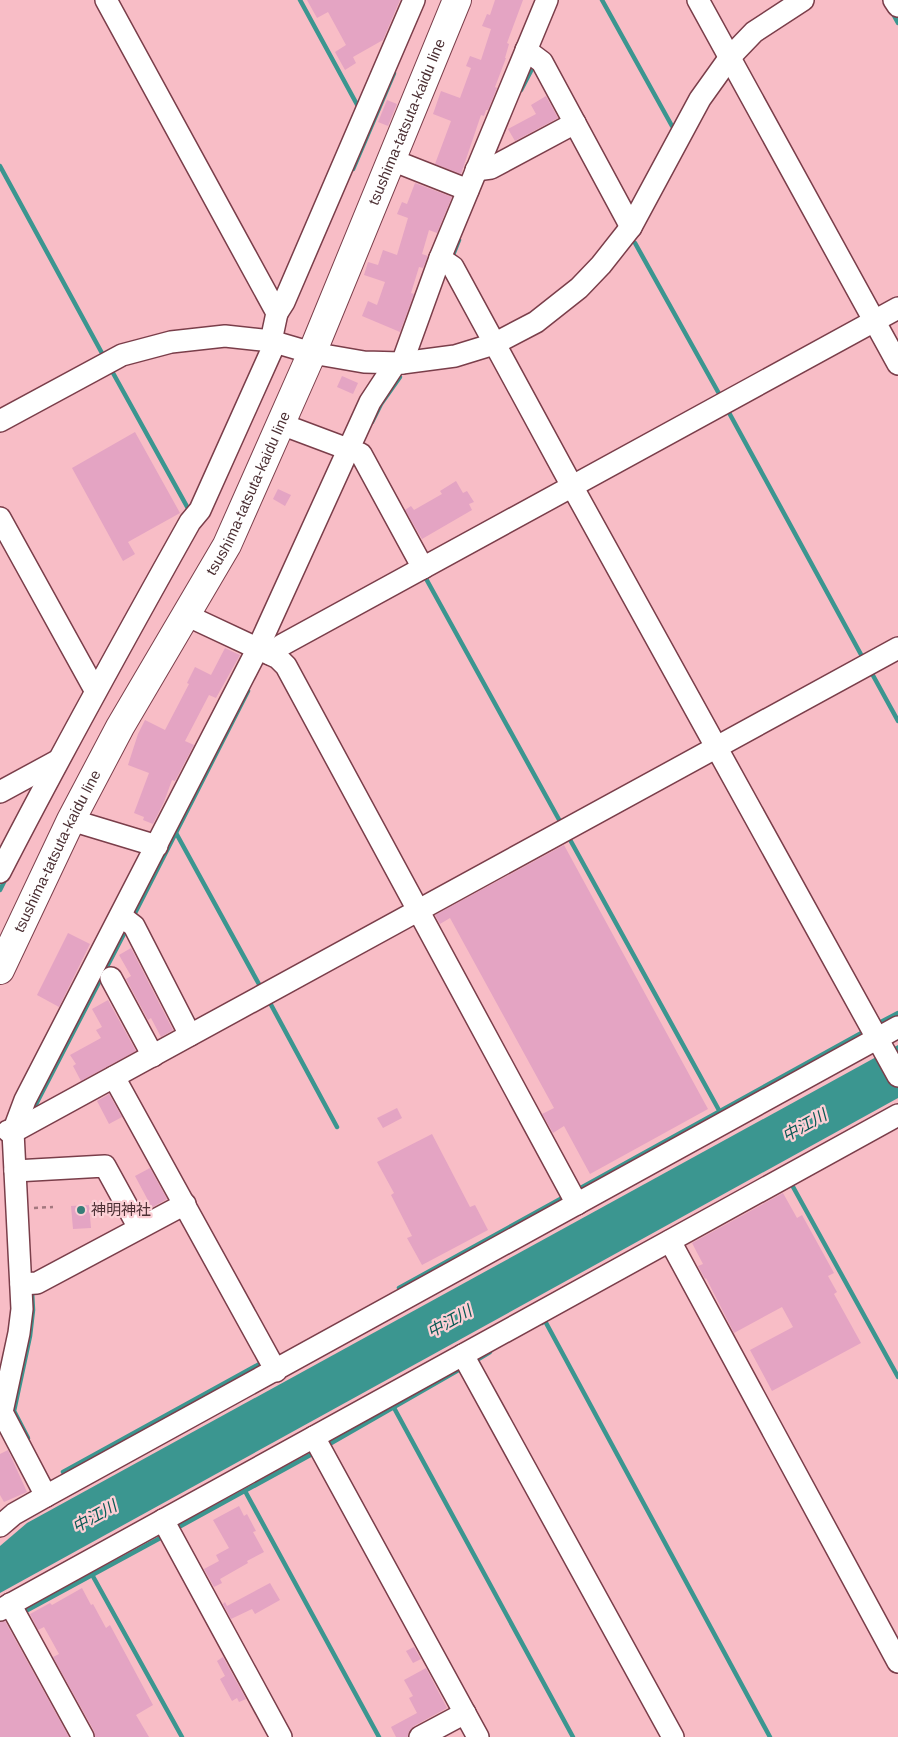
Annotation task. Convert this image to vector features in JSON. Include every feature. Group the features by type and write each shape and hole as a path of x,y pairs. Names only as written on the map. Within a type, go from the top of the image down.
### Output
{"main road":[{"name":"tsushima-tatsuta-kaidu line","path":"0,970 71,820 120,727 227,545 312,353 458,0"}],"street":[{"path":"106,0 277,313"},
{"path":"0,872 95,690 190,522 200,510 273,342 277,313 288,293 414,0"},
{"path":"46,1496 2,1412 19,1333 22,1309 15,1171 7,1131 26,1100 158,846 264,651 348,449 370,402 398,363 547,0"},
{"path":"698,0 898,364"},
{"path":"0,421 122,355 171,342 225,336 273,342 312,353 364,362 398,363 454,356 494,344 536,322 579,288 630,227 700,99 730,57 754,32 803,0"},
{"path":"894,0 898,6"},
{"path":"526,50 542,62 630,227"},
{"path":"392,160 472,180 575,123"},
{"path":"440,258 453,267 898,1076"},
{"path":"264,651 282,645 898,308"},
{"path":"281,424 361,454 423,568"},
{"path":"0,518 95,690"},
{"path":"186,615 278,658 286,666 577,1204"},
{"path":"7,1131 153,1056 898,648"},
{"path":"0,792 57,761"},
{"path":"71,820 158,846"},
{"path":"121,916 134,926 190,1035"},
{"path":"111,978 153,1056"},
{"path":"0,1526 14,1514 46,1496 577,1204 879,1043 898,1027"},
{"path":"114,1077 276,1370"},
{"path":"83,1737 5,1607 898,1115"},
{"path":"15,1171 105,1166 139,1228"},
{"path":"21,1284 37,1282 185,1204"},
{"path":"670,1241 898,1662"},
{"path":"463,1355 673,1737"},
{"path":"314,1437 478,1737"},
{"path":"163,1520 281,1737"},
{"path":"420,1737 465,1713"}],"water":[{"name":"中江川","path":"898,1045 898,1098 0,1593 0,1546 27,1523"}],"building":[{"path":"307,0 400,0 383,40 353,57 356,63 345,70 335,52 346,45 328,12 317,18"},
{"path":"495,0 523,0 507,43 509,44 506,58 495,87 497,88 488,110 486,110 484,116 481,115 461,174 435,164 451,121 433,114 441,91 460,98 471,68 466,66 470,56 481,60 491,29 482,26 487,14 490,15"},
{"path":"546,96 558,118 515,141 508,129 536,114 531,105"},
{"path":"387,100 397,104 388,126 378,122"},
{"path":"415,183 452,197 437,233 429,230 422,254 428,256 423,268 419,267 411,293 414,294 400,332 362,316 368,301 377,305 385,282 364,275 368,262 378,265 383,250 397,255 408,218 397,214 402,202 407,204"},
{"path":"342,376 358,383 353,394 337,387"},
{"path":"135,432 180,513 128,542 135,554 123,561 72,468"},
{"path":"456,481 463,493 467,491 474,502 469,504 472,510 422,539 405,510 411,506 414,510 442,494 440,491"},
{"path":"278,489 291,495 285,506 273,499"},
{"path":"225,648 240,655 216,698 209,695 185,741 194,745 175,781 172,780 153,824 143,820 144,817 134,813 149,773 128,765 138,734 145,720 165,730 189,684 187,683 195,667 211,675"},
{"path":"564,845 708,1109 590,1174 564,1126 553,1133 542,1114 554,1108 450,918 440,924 435,915"},
{"path":"68,933 90,944 59,1007 37,995"},
{"path":"131,948 173,1030 161,1037 151,1018 148,1020 126,979 131,976 119,955"},
{"path":"108,1000 136,1051 81,1081 73,1066 76,1064 70,1055 101,1038 96,1030 102,1027 92,1009"},
{"path":"109,1094 122,1117 109,1124 97,1101"},
{"path":"397,1108 402,1118 383,1128 377,1118"},
{"path":"432,1134 470,1207 475,1205 488,1230 422,1265 407,1238 412,1236 391,1195 394,1193 377,1162"},
{"path":"150,1168 167,1199 146,1211 144,1207 150,1204 135,1176"},
{"path":"783,1193 797,1218 802,1215 834,1273 828,1276 837,1292 834,1294 861,1343 772,1391 750,1350 793,1327 782,1307 734,1333 698,1266 703,1264 692,1243"},
{"path":"89,1205 91,1228 73,1229 71,1206"},
{"path":"8,1450 27,1492 4,1502 0,1495 0,1454"},
{"path":"239,1506 244,1516 247,1514 256,1531 253,1532 264,1552 220,1579 222,1583 214,1587 204,1569 219,1561 216,1555 229,1548 213,1520"},
{"path":"270,1583 280,1600 255,1614 252,1609 231,1619 223,1604 225,1602 227,1606"},
{"path":"82,1588 106,1628 110,1625 153,1705 136,1715 149,1737 95,1737 94,1731 53,1657 59,1654 44,1627 38,1630 30,1614 50,1603 52,1605"},
{"path":"5,1621 69,1737 0,1737 0,1622"},
{"path":"414,1647 421,1659 413,1663 406,1651"},
{"path":"223,1657 246,1699 239,1702 237,1698 232,1701 220,1679 225,1676 217,1661"},
{"path":"426,1668 447,1708 414,1726 409,1731 408,1737 396,1737 391,1727 417,1713 409,1698 413,1696 404,1680"}],"waterway":[{"path":"300,0 360,110"},
{"path":"602,0 672,126"},
{"path":"892,12 898,23"},
{"path":"521,90 533,67"},
{"path":"353,169 394,73"},
{"path":"0,166 103,355"},
{"path":"453,255 459,240"},
{"path":"635,243 722,399"},
{"path":"113,373 190,512"},
{"path":"372,422 381,404 400,377"},
{"path":"727,409 864,660"},
{"path":"424,575 562,825"},
{"path":"870,670 898,721"},
{"path":"134,915 248,691"},
{"path":"176,833 260,986"},
{"path":"568,836 720,1112"},
{"path":"0,890 6,878"},
{"path":"32,1112 127,928"},
{"path":"269,1001 337,1127"},
{"path":"877,1024 898,1013"},
{"path":"577,1190 865,1031"},
{"path":"792,1185 898,1377"},
{"path":"399,1288 564,1197"},
{"path":"28,1438 14,1411 30,1336 33,1310 32,1292"},
{"path":"542,1323 545,1321 770,1737"},
{"path":"475,1361 490,1352"},
{"path":"63,1472 263,1362"},
{"path":"326,1446 462,1368"},
{"path":"393,1406 573,1737"},
{"path":"177,1528 314,1453"},
{"path":"245,1491 379,1737"},
{"path":"22,1613 164,1536"},
{"path":"90,1571 182,1737"}],"place":[{"name":"神明神社","path":"81,1210"}]}
